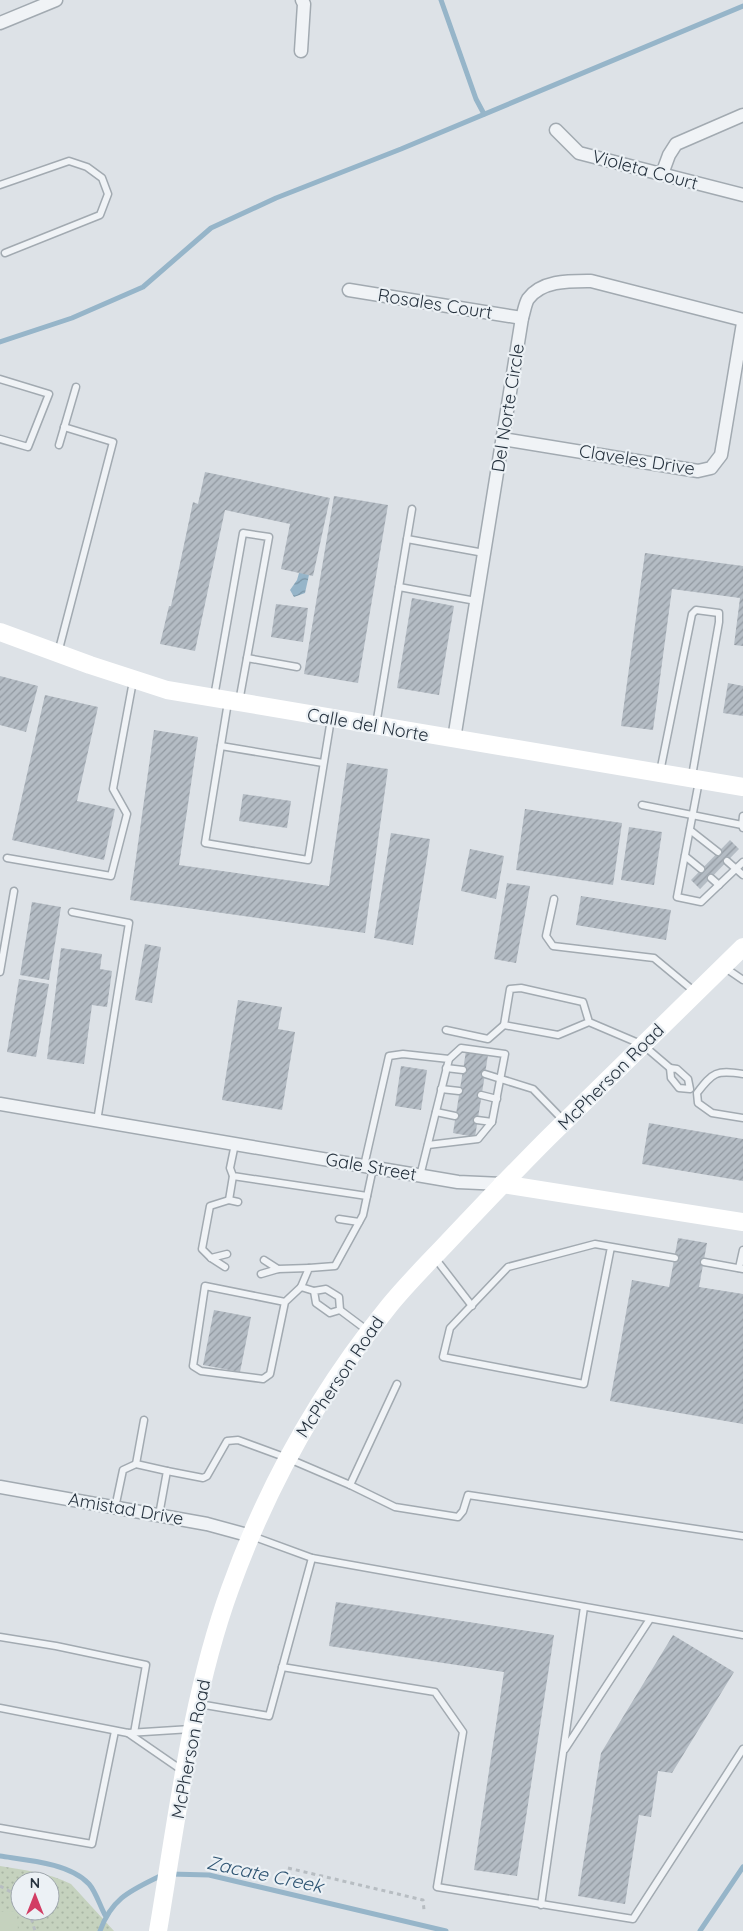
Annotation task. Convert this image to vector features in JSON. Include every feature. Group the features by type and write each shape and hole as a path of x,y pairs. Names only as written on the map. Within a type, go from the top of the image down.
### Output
{"main road":[{"name":"Calle del Norte","path":"0,632 58,654 166,690 743,787"},
{"name":"McPherson Road","path":"158,1931 192,1729 211,1649 229,1591 265,1500 317,1407 369,1332 390,1305 434,1256 502,1184 743,947"},
{"name":"Gale Street","path":"502,1184 743,1222"}],"street":[{"path":"0,23 56,0"},
{"path":"301,51 304,4 302,0"},
{"path":"662,174 669,155 676,144 743,115"},
{"name":"Violeta Court","path":"556,130 579,153 743,195"},
{"name":"Del Norte Circle","path":"454,739 522,318 527,300 537,290 550,285 570,281 591,281 743,322"},
{"name":"Rosales Court","path":"349,290 522,318"},
{"name":"Claveles Drive","path":"503,438 698,471 710,468 721,456 743,322"},
{"name":"Gale Street","path":"0,1104 420,1176 458,1182 502,1184"},
{"name":"Amistad Drive","path":"0,1487 207,1524 250,1536"}],"lane":[{"path":"0,185 70,161 87,167 102,178 108,194 100,215 5,254"},
{"path":"0,379 49,394 28,447 0,439"},
{"path":"59,445 76,387"},
{"path":"58,654 113,442 64,427"},
{"path":"376,726 412,509"},
{"path":"227,701 247,658 269,537 243,533 227,701 205,843 308,860 331,718"},
{"path":"407,539 484,553"},
{"path":"399,587 476,601"},
{"path":"660,773 692,614 696,610 719,614 696,779 693,816 677,897 701,902 743,862"},
{"path":"247,658 297,667"},
{"path":"7,858 111,876 127,814 113,789 133,680"},
{"path":"221,746 323,763"},
{"path":"642,805 742,827 743,816"},
{"path":"690,830 718,852"},
{"path":"685,856 701,869"},
{"path":"727,861 743,875"},
{"path":"710,878 719,885"},
{"path":"0,972 14,891"},
{"path":"554,899 546,936 553,946 654,958 696,993"},
{"path":"72,912 129,922 97,1121"},
{"path":"723,967 743,980"},
{"path":"446,1030 488,1039 504,1025 510,989 522,988 583,1002 589,1022"},
{"path":"504,1025 558,1035 589,1022 643,1045 670,1068 677,1068 688,1079 690,1089"},
{"path":"420,1176 449,1059 461,1048 505,1054 492,1122 478,1139 428,1145"},
{"path":"261,1274 278,1269 335,1266 363,1215 367,1196 369,1167 389,1056 403,1054 449,1059"},
{"path":"446,1068 463,1070"},
{"path":"670,1068 671,1078 679,1088 690,1089 697,1093"},
{"path":"743,1074 726,1072 710,1076 697,1093 698,1103 712,1113 743,1118"},
{"path":"485,1074 533,1089 565,1122"},
{"path":"442,1089 460,1091"},
{"path":"481,1095 497,1099"},
{"path":"436,1112 455,1116"},
{"path":"478,1120 492,1122"},
{"path":"228,1200 233,1176 230,1168 235,1144"},
{"path":"233,1176 367,1196"},
{"path":"225,1267 211,1258 202,1249 210,1206 228,1200 238,1202"},
{"path":"339,1219 359,1222"},
{"path":"611,1247 584,1384 443,1357 450,1328 508,1267 595,1244 674,1258"},
{"path":"704,1262 741,1269 743,1250"},
{"path":"211,1258 227,1254"},
{"path":"434,1256 472,1306"},
{"path":"264,1260 278,1269"},
{"path":"285,1302 205,1286 193,1366 201,1372 263,1380 270,1374 285,1302 301,1287 309,1268"},
{"path":"301,1287 314,1291 326,1289 340,1297 340,1310"},
{"path":"314,1291 316,1303 330,1312 340,1310 369,1332"},
{"path":"350,1485 398,1384"},
{"path":"136,1464 144,1420"},
{"path":"115,1508 123,1470 136,1464 203,1478 207,1476 227,1441 238,1440 287,1458 395,1507 458,1517 464,1511 468,1495 743,1536"},
{"path":"159,1515 166,1470"},
{"path":"250,1536 312,1558 743,1635"},
{"path":"198,1704 269,1716 312,1558"},
{"path":"541,1905 584,1607"},
{"path":"563,1752 650,1619"},
{"path":"0,1637 56,1646 146,1665 131,1733"},
{"path":"282,1667 435,1692 463,1732 436,1887 633,1919 743,1749"},
{"path":"0,1708 131,1733 192,1729"},
{"path":"0,1828 92,1844 115,1731"},
{"path":"131,1733 185,1772"}],"path":[{"path":"288,1868 424,1900 424,1910"}],"green space":[{"path":"0,1866 27,1871 10,1871 10,1921 60,1921 60,1879 71,1884 114,1931 0,1931"},
{"path":"10,1911 10,1921 18,1921 18,1931 0,1931 0,1912"}],"water":[{"path":"304,571 309,575 305,593 294,597 290,590 297,580 299,573"}],"building":[{"path":"205,472 330,498 313,576 281,569 290,524 225,510 195,651 160,644 169,606 171,606 193,502 198,504"},
{"path":"334,496 388,505 358,683 304,674"},
{"path":"645,553 743,566 743,646 734,645 740,598 672,589 653,730 621,726"},
{"path":"412,598 454,606 439,695 397,688"},
{"path":"276,604 308,608 303,642 271,637"},
{"path":"0,676 38,686 26,732 0,725"},
{"path":"728,683 743,686 743,716 723,713"},
{"path":"45,695 98,707 77,801 115,809 104,860 12,840"},
{"path":"154,730 198,737 179,865 329,886 347,763 388,769 365,933 130,900"},
{"path":"243,794 291,801 287,828 239,821"},
{"path":"525,809 622,823 613,885 516,870"},
{"path":"629,827 662,832 654,885 621,880"},
{"path":"391,833 430,839 413,945 374,938"},
{"path":"730,840 739,849 700,889 691,880"},
{"path":"470,849 504,856 496,899 461,891"},
{"path":"507,883 530,886 516,963 494,959"},
{"path":"581,896 671,910 666,940 576,925"},
{"path":"32,902 61,907 49,980 20,975"},
{"path":"145,944 161,947 152,1003 135,1000"},
{"path":"61,948 102,954 100,969 112,971 107,1007 92,1005 84,1064 47,1059"},
{"path":"19,979 49,984 36,1057 7,1052"},
{"path":"238,1000 282,1007 278,1029 295,1032 282,1110 222,1100"},
{"path":"466,1051 488,1055 475,1137 453,1133"},
{"path":"401,1066 427,1070 421,1110 395,1106"},
{"path":"649,1123 743,1139 743,1181 642,1164"},
{"path":"678,1238 707,1243 699,1287 743,1294 743,1424 610,1401 632,1280 669,1287"},
{"path":"214,1310 251,1317 240,1372 203,1365"},
{"path":"336,1602 554,1635 517,1876 474,1870 504,1672 329,1646"},
{"path":"673,1635 734,1672 672,1773 658,1771 651,1817 639,1815 625,1904 578,1896 601,1753"}],"waterway":[{"path":"441,0 476,99 484,114"},
{"path":"0,342 72,318 143,287 211,228 276,198 401,149 743,6"},
{"path":"0,1856 35,1861 71,1871 89,1884 105,1915"},
{"name":"Zacate Creek","path":"700,1931 743,1867"},
{"name":"Zacate Creek","path":"170,1874 209,1875 446,1931"},
{"name":"Zacate Creek","path":"100,1931 105,1919 117,1902 132,1890 162,1875"}]}
